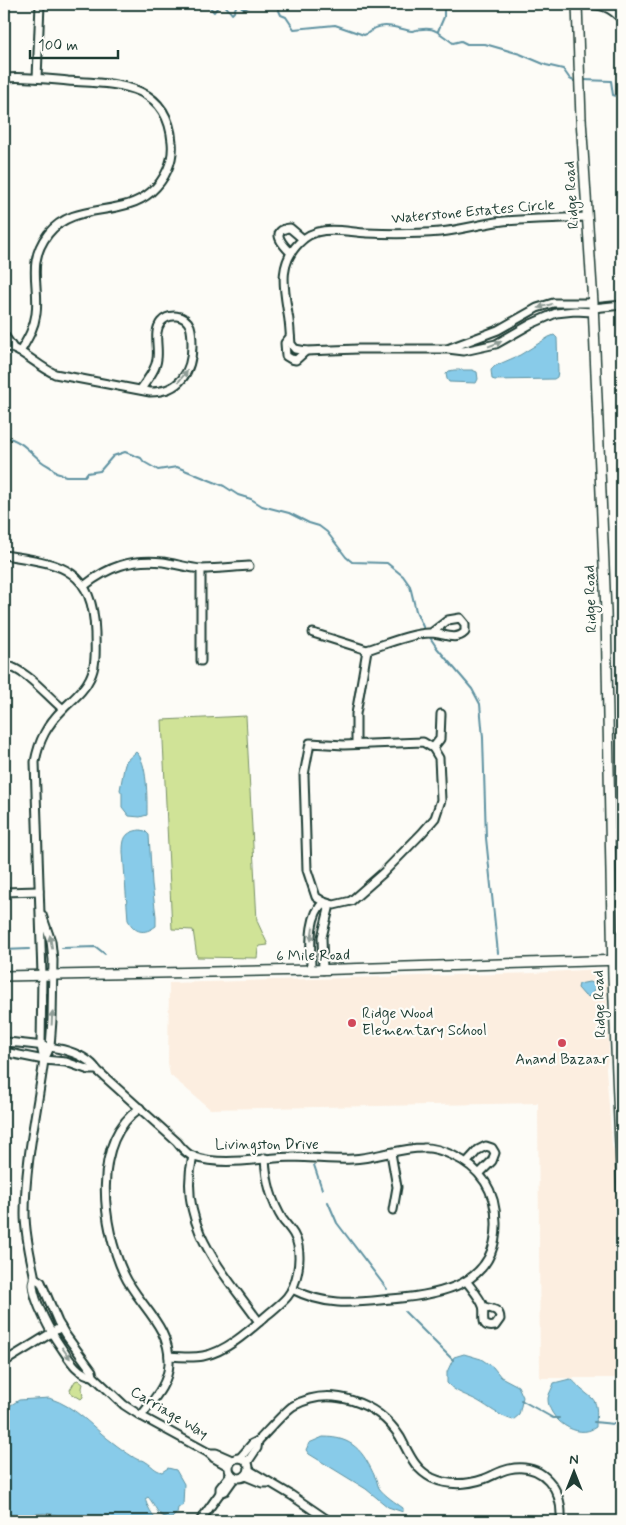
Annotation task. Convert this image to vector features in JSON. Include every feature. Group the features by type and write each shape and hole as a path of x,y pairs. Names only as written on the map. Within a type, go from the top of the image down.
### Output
{"street":[{"path":"37,78 40,4"},
{"name":"Ridge Road","path":"577,4 581,120 593,308 606,606 618,960 614,1008 622,1194"},
{"path":"584,4 606,6 613,10 622,20"},
{"path":"4,78 37,78 118,84 135,88 149,97 160,108 169,123 172,146 170,164 166,172 158,185 146,196 126,205 74,215 49,233 39,249 35,268 35,321 29,337 20,352"},
{"name":"Waterstone Estates Circle","path":"303,239 319,232 331,230 382,234 438,232 505,221 587,217"},
{"path":"291,253 280,242 278,237 286,228 290,228 303,239 291,253 285,264 283,275 292,344 295,349 306,351 358,349 448,349 464,351 496,344 531,324 556,313 622,305"},
{"path":"448,349 490,333 537,308 553,303 593,308"},
{"path":"4,346 20,352 45,370 55,374 150,392 164,391 178,383 188,371 192,352 192,335 188,322 180,317 166,318 159,324 157,331 157,360 141,389"},
{"path":"508,325 513,335"},
{"path":"4,335 12,348"},
{"path":"290,337 285,343 286,356 296,360 306,351"},
{"path":"4,555 58,565 76,577 84,586 106,570 119,564 163,562 201,569 248,566"},
{"path":"201,569 201,661"},
{"name":"Carriage Way","path":"44,1060 41,1046 42,975 35,762 41,737 48,726 78,695 90,678 96,655 93,607 84,586"},
{"path":"313,633 367,650 401,639 431,633"},
{"path":"356,744 356,714 367,650"},
{"path":"4,664 27,675 63,709"},
{"path":"433,748 440,739 441,714"},
{"path":"423,742 433,748 439,758 441,800 435,818 383,873 351,901 334,906 316,897 306,870 304,775 310,743 423,742"},
{"path":"4,892 39,891"},
{"path":"323,970 322,937 329,909 324,902"},
{"path":"311,970 310,935 317,908 324,902"},
{"name":"Carriage Way","path":"40,910 52,941 53,1011 50,1047 44,1060 28,1156 25,1216 35,1278 33,1284 35,1294 53,1333 75,1365 86,1376 93,1376"},
{"name":"6 Mile Road","path":"4,976 323,970 618,960"},
{"name":"Livingston Drive","path":"4,1043 50,1047 85,1058 183,1150 193,1156 224,1161 266,1158 353,1159 424,1148 442,1150 467,1162 480,1173 488,1187 496,1219 496,1240 482,1268 456,1288 437,1294 341,1303 324,1301 292,1289"},
{"name":"Livingston Drive","path":"4,1052 44,1060 66,1062 89,1070 97,1070"},
{"path":"140,1108 122,1126 108,1156 105,1185 108,1220 123,1273 135,1294 166,1338 169,1356 168,1375 161,1389 141,1416"},
{"path":"467,1162 478,1150 486,1146 492,1148 495,1153 492,1160 480,1173"},
{"path":"391,1153 397,1187 393,1210"},
{"path":"193,1156 189,1173 190,1199 195,1220 211,1256 227,1281 259,1322"},
{"path":"169,1356 204,1356 230,1345 287,1297 292,1289 297,1271 298,1247 291,1228 284,1221 271,1195 266,1172 266,1158"},
{"name":"Carriage Way","path":"35,1278 41,1282 61,1327 92,1371 93,1376 124,1405 209,1453 216,1453 247,1469"},
{"path":"466,1282 484,1307"},
{"path":"4,1362 61,1327"},
{"path":"233,1476 234,1462 252,1444 258,1441 292,1406 327,1396 355,1401 373,1410 400,1437 410,1457 424,1474 433,1478 457,1485 484,1479 508,1469 522,1468 534,1471 553,1484 558,1492 561,1502 561,1521"},
{"path":"200,1521 220,1493 220,1488 233,1476 247,1469 257,1448 258,1441"},
{"path":"247,1469 262,1476 269,1483 291,1495 329,1521"}],"shaded area":[{"name":"Ridge Wood Elementary School","path":"599,969 607,985 609,1055 606,1068 612,1145 616,1161 618,1225 614,1238 620,1378 540,1378 538,1103 210,1109 170,1075 168,1063 169,983 534,973"}],"green space":[{"path":"246,716 257,921 268,945 260,946 257,958 197,957 193,930 172,929 162,720"},
{"path":"78,1380 83,1384 83,1397 81,1399 71,1393 70,1390 75,1381"}],"water":[{"path":"554,335 557,338 557,377 554,379 492,379 491,370 495,366 520,355"},
{"path":"454,370 472,370 477,372 478,379 476,383 449,382 446,374"},
{"path":"136,752 143,764 147,791 147,815 140,817 129,816 122,807 122,793 120,790 126,761"},
{"path":"140,830 145,831 149,835 156,916 156,926 148,931 137,930 128,920 124,843 128,834"},
{"path":"593,983 595,987 591,997 585,996 578,988 579,984"},
{"path":"464,1354 481,1359 493,1367 501,1377 518,1386 523,1397 519,1415 513,1420 458,1392 447,1383 447,1372 454,1357"},
{"path":"570,1379 592,1398 596,1404 596,1427 589,1431 573,1430 565,1426 558,1420 549,1406 548,1398 554,1383"},
{"path":"49,1398 69,1407 134,1458 144,1461 162,1472 168,1468 176,1470 184,1484 183,1505 178,1508 177,1513 172,1518 163,1516 157,1511 148,1497 145,1499 146,1502 156,1521 67,1521 52,1514 44,1513 4,1521 4,1405 11,1405 19,1400"},
{"path":"323,1437 342,1440 356,1447 366,1460 379,1488 403,1508 403,1512 388,1507 366,1489 309,1454 306,1450 309,1443"}],"waterway":[{"path":"200,4 204,7 208,5 214,12 218,4"},
{"path":"224,4 232,14 237,4"},
{"path":"238,4 244,9 254,4"},
{"path":"272,4 277,6 281,15 286,17 294,29 335,25 364,35 375,28 384,26 412,31 430,29 438,32 453,43 461,41 467,44 485,44 563,69 570,79 574,81"},
{"path":"438,31 444,17 444,4"},
{"path":"583,80 611,81 613,95 622,98"},
{"path":"4,437 20,443 56,473 66,476 85,476 87,473 100,471 113,456 125,452 141,458 144,462 158,470 177,467 224,486 262,506 289,513 319,526 327,532 352,562 387,563 403,576 410,586 416,611 424,629"},
{"path":"429,636 472,689 480,704 486,838 498,953"},
{"path":"62,948 96,947 105,954"},
{"path":"4,950 29,949"},
{"path":"314,1165 322,1189"},
{"path":"328,1202 337,1223 387,1289"},
{"path":"405,1312 453,1360"},
{"path":"521,1400 553,1418 559,1418"},
{"path":"594,1422 614,1424"}],"place":[{"name":"Ridge Wood Elementary School","path":"352,1023"},
{"name":"Anand Bazaar","path":"562,1043"}]}
